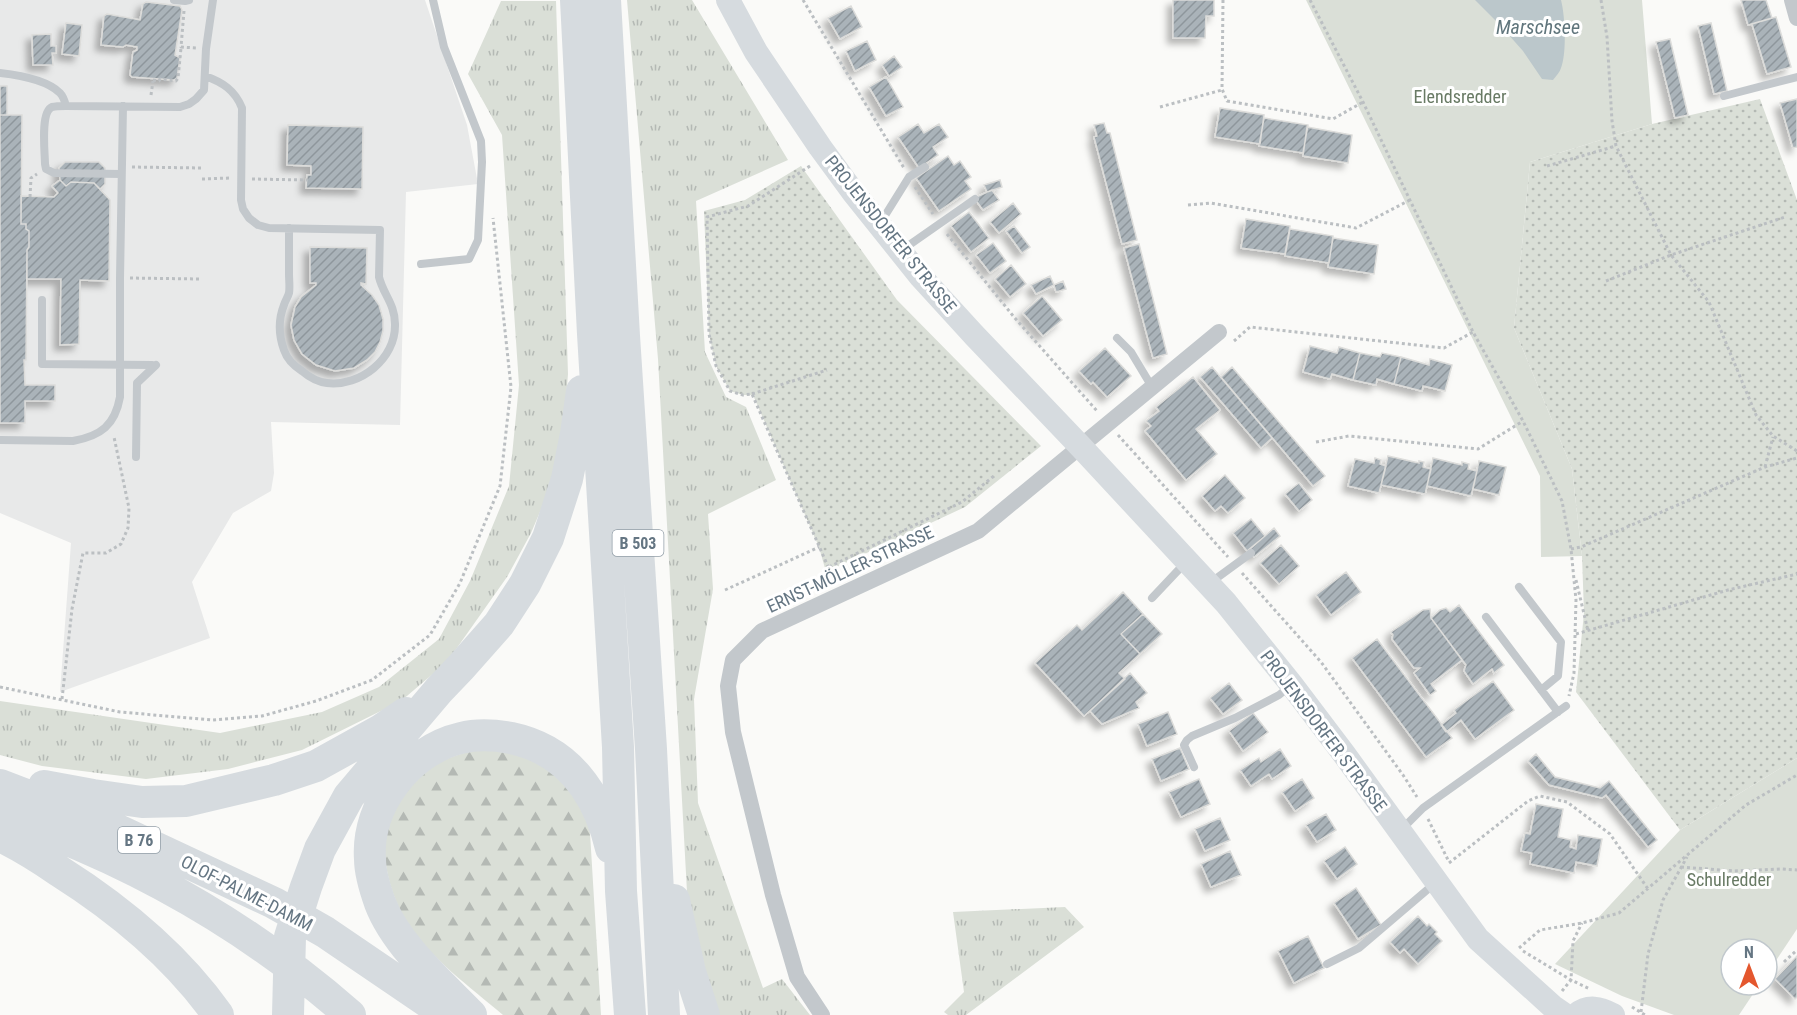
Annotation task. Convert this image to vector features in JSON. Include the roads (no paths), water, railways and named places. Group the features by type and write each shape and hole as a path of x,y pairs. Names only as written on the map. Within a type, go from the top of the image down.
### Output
{"highway":[{"name":"B 503","path":"576,0 617,735 621,891 630,1015"},
{"name":"B 503","path":"605,0 651,749 664,1015"},
{"path":"288,1015 290,937 320,849 349,796 438,690 499,624 525,584 548,538 567,479 593,334"},
{"path":"0,776 93,795 142,802 186,801 316,766 381,730 438,690"},
{"path":"471,1015 416,958 395,930 381,905 373,881 369,858 377,813 386,794 408,767 426,753 461,738 500,736 542,747 561,760 580,778 592,795 609,838 621,891"},
{"path":"651,749 669,876 690,972 704,1015"},
{"name":"OLOF-PALME-DAMM","path":"0,785 120,831 274,903 325,932 447,1015"},
{"name":"OLOF-PALME-DAMM","path":"0,818 52,834 188,898 264,946 318,987 350,1015"},
{"path":"0,836 54,867 120,913 189,979 218,1015"}],"street":[{"name":"PROJENSDORFER STRASSE","path":"728,0 756,52 825,154 921,277 1209,584 1291,684 1399,831 1446,872 1478,939 1565,1015"},
{"path":"1792,0 1797,18"},
{"path":"1081,447 1152,387 1225,338"},
{"name":"ERNST-MÖLLER-STRASSE","path":"822,1015 797,977 772,896 733,732 728,686 733,660 762,631 978,531 1081,447"},
{"path":"1576,1015 1591,1008 1602,1009 1612,1015"}],"lane":[{"path":"174,0 187,1"},
{"path":"122,174 54,174 46,169 44,121 46,114 52,107 66,106 180,106 189,104 204,90 206,49 213,0"},
{"path":"421,264 469,259 478,240 482,172 480,141 444,47 433,0"},
{"path":"0,73 27,76 36,80 60,93 66,106"},
{"path":"205,76 230,88 242,108 241,200 245,214 253,222 263,226 289,228 380,230 380,284 393,308 396,325 392,343 384,359 359,377 326,383 308,376 285,353 280,334 281,313 289,293 289,228"},
{"path":"1724,96 1797,77"},
{"path":"0,440 73,441 85,439 105,429 118,409 120,397 123,106"},
{"path":"879,225 909,177 925,167"},
{"path":"901,251 975,199"},
{"path":"42,300 42,364 154,365 137,384 136,457"},
{"path":"1117,338 1131,352 1152,387"},
{"path":"1209,584 1251,553"},
{"path":"1152,598 1187,561"},
{"path":"1519,587 1561,642 1558,676 1541,690"},
{"path":"1486,616 1558,712"},
{"path":"1194,767 1184,745 1189,738 1279,695 1291,684"},
{"path":"1399,831 1423,808 1566,706"},
{"path":"1328,964 1359,948 1446,872"}],"water":[{"name":"Marschsee","path":"1475,0 1561,0 1565,44 1560,70 1553,80 1542,79 1523,51"}],"park label":[{"name":"Elendsredder","path":"1460,96"},
{"name":"Schulredder","path":"1729,879"}]}
